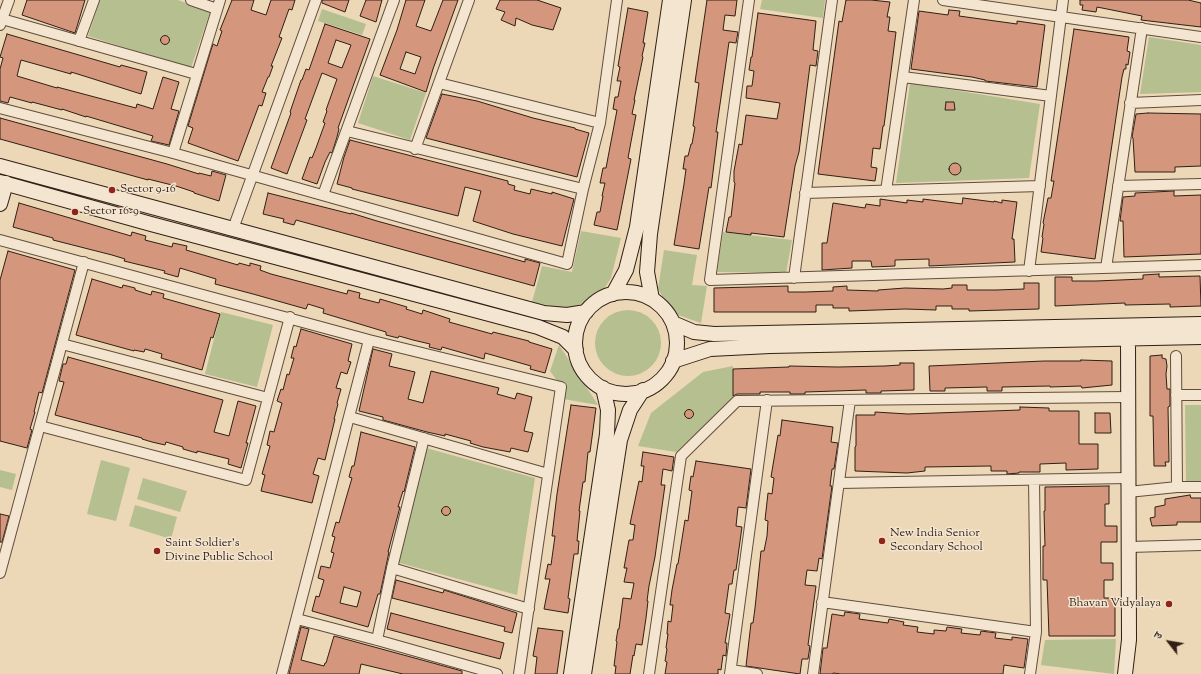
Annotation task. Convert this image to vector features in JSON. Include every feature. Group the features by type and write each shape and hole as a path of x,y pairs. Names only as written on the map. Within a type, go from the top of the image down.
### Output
{"street":[{"path":"9,0 1,22 79,41 196,74"},
{"path":"79,41 94,0"},
{"path":"172,153 218,5 191,0"},
{"path":"233,229 316,0"},
{"path":"323,195 394,0"},
{"path":"416,149 469,0"},
{"path":"0,108 172,153 567,264 583,189 600,123 616,0"},
{"path":"613,294 626,270 636,227 670,0"},
{"path":"652,299 647,272 650,234 684,0"},
{"path":"749,0 710,280 1201,266"},
{"path":"794,278 832,0"},
{"path":"886,191 914,0"},
{"path":"943,0 1201,37"},
{"path":"1029,271 1063,0"},
{"path":"1106,268 1142,28"},
{"path":"903,77 1051,96"},
{"path":"439,83 600,123"},
{"path":"1130,103 1201,100"},
{"path":"347,131 583,189"},
{"path":"0,166 544,312 567,315 586,312"},
{"path":"0,204 3,182 151,224 538,327 563,337 576,350"},
{"path":"1118,186 1201,184"},
{"path":"805,193 1040,186"},
{"path":"0,240 369,340 561,388 519,674"},
{"path":"0,573 84,262"},
{"path":"634,292 652,299 668,313 675,329 677,344 673,361 667,372 656,384 643,390 631,393 620,393 603,388 591,379 586,374 578,360 576,350 578,328 586,312 596,301 613,294 634,292"},
{"path":"40,426 246,480 290,318"},
{"path":"673,323 694,332 714,334 1201,324"},
{"path":"673,361 710,349 770,346 1201,337"},
{"path":"1125,674 1129,640 1128,339"},
{"path":"282,674 369,340"},
{"path":"62,344 268,398"},
{"path":"1176,356 1178,488"},
{"path":"571,674 607,434 608,410 603,388"},
{"path":"584,674 620,440 630,410 643,390"},
{"path":"1176,396 1201,395"},
{"path":"649,674 681,456 737,401 1128,397"},
{"path":"757,674 730,672 767,400"},
{"path":"813,674 850,400"},
{"path":"350,417 548,474"},
{"path":"377,640 392,568 424,438"},
{"path":"839,483 1128,478"},
{"path":"1030,674 1036,632 1034,480"},
{"path":"1128,492 1201,487"},
{"path":"1129,547 1201,545"},
{"path":"392,568 529,608"},
{"path":"822,602 1036,632"},
{"path":"297,620 377,640 497,674"}],"green space":[{"path":"100,0 178,0 210,12 191,68 88,36"},
{"path":"762,0 825,0 823,18 760,9"},
{"path":"322,9 366,24 362,35 318,21"},
{"path":"1149,37 1201,45 1201,92 1140,94"},
{"path":"373,76 426,93 410,140 358,123"},
{"path":"910,83 1040,104 1029,178 896,183"},
{"path":"581,231 621,238 611,278 604,289 578,308 566,309 532,302 542,266 572,272"},
{"path":"723,232 792,240 786,273 717,272"},
{"path":"664,250 697,255 692,285 707,286 701,323 678,315 665,301 658,289"},
{"path":"621,310 635,310 647,315 656,324 661,336 659,356 652,367 635,376 621,376 609,371 600,362 595,350 595,336 600,324 609,315"},
{"path":"221,312 273,325 257,387 205,374"},
{"path":"559,345 598,405 563,399 563,389 550,371"},
{"path":"733,366 733,399 676,452 638,446 651,413 703,372"},
{"path":"1185,405 1201,405 1201,482 1186,482"},
{"path":"426,448 535,478 517,595 396,562"},
{"path":"101,460 130,468 116,521 87,514"},
{"path":"0,470 16,474 12,490 0,487"},
{"path":"143,478 187,491 180,512 137,499"},
{"path":"135,505 177,517 171,539 129,526"},
{"path":"1116,639 1114,674 1041,665 1045,640"}],"building":[{"path":"27,0 85,0 75,33 22,15"},
{"path":"232,0 254,0 251,10 266,15 271,0 295,0 292,10 289,9 279,37 282,38 271,66 273,66 269,77 262,92 266,93 262,106 259,105 238,161 188,143 193,128 188,126 211,50 213,44 217,46 222,31 220,30"},
{"path":"322,0 349,0 345,12 322,3"},
{"path":"366,0 382,0 376,22 360,16"},
{"path":"406,0 425,0 416,26 431,31 443,0 458,0 426,92 380,75 397,30","holes":["406,52 421,57 415,74 400,69"]},
{"path":"500,0 537,0 561,8 553,30 532,25 516,18 515,26 501,20 505,12 496,9"},
{"path":"707,0 737,0 735,16 725,15 723,30 738,32 736,43 729,42 716,132 718,132 711,188 709,187 699,249 674,245 686,169 683,169 685,156 688,156 695,127 693,126 699,83 695,82"},
{"path":"846,0 890,2 887,17 890,17 888,31 896,32 880,149 873,148 871,167 877,168 875,181 818,174 839,21 842,22"},
{"path":"1080,0 1188,0 1201,3 1201,27 1141,20 1142,16 1097,7 1096,12 1082,10 1083,5 1080,5"},
{"path":"628,8 648,12 643,43 645,43 643,57 632,114 636,115 628,158 631,159 617,230 594,225 597,212 600,212 605,183 600,183 603,168 606,168 617,110 613,109 615,97 618,97 621,81 617,81 620,67 618,66"},
{"path":"949,10 960,11 959,16 1017,24 1017,21 1045,25 1037,87 985,81 972,77 911,69 919,11 948,15"},
{"path":"758,13 816,21 813,50 818,51 816,66 810,65 799,152 795,166 784,237 726,232 729,217 731,217 735,183 734,171 739,144 742,145 746,115 777,119 780,103 746,98 747,86 752,86 754,71 749,70"},
{"path":"325,24 370,39 338,128 339,129 332,153 330,152 325,162 317,184 302,179 310,157 312,158 325,123 323,122 327,111 326,110 337,79 322,73 305,119 307,120 287,174 271,168 301,80 306,69 309,70","holes":["336,40 351,45 342,68 328,63"]},
{"path":"1074,29 1129,37 1127,51 1130,52 1128,65 1126,64 1126,69 1124,69 1122,77 1095,259 1041,252 1043,223 1048,198 1051,198 1054,181 1051,181"},
{"path":"7,34 120,67 121,65 147,72 141,94 71,72 71,74 21,60 17,76 57,88 136,108 137,104 153,109 163,77 179,82 171,109 179,111 169,145 151,141 153,136 62,109 10,97 8,103 0,101 0,69 3,58 0,57"},
{"path":"165,35 170,40 165,45 160,40"},
{"path":"442,94 477,101 589,133 577,177 426,138"},
{"path":"946,102 954,102 955,110 945,110"},
{"path":"1136,114 1201,114 1201,166 1175,167 1175,172 1135,172 1132,137"},
{"path":"0,118 199,174 211,176 212,171 226,175 219,201 176,186 148,180 0,139"},
{"path":"350,140 508,181 508,184 515,186 514,190 530,194 531,189 552,194 552,192 574,199 562,246 513,234 473,221 481,191 465,187 458,216 337,184"},
{"path":"955,163 959,165 961,169 959,173 955,175 951,173 949,169 951,165"},
{"path":"1174,191 1174,196 1201,195 1201,254 1124,257 1123,221 1120,221 1123,197 1135,196 1135,193"},
{"path":"268,193 351,213 525,262 525,259 540,263 534,286 296,220 294,225 283,222 284,219 263,214"},
{"path":"963,198 1002,203 1002,200 1017,202 1012,239 1014,239 1015,262 929,266 929,259 895,260 895,266 872,267 871,261 852,261 852,268 822,270 822,243 827,243 833,203 865,208 866,204 880,206 880,199 907,203 907,200 923,202 923,199 962,204"},
{"path":"19,203 131,236 132,232 146,236 145,240 172,247 173,243 187,246 186,250 238,265 239,263 250,266 250,263 261,266 260,270 271,274 347,294 348,290 360,293 359,298 379,303 380,299 407,307 406,309 422,314 423,310 450,319 449,322 492,334 493,332 529,341 552,349 545,373 530,369 531,366 485,353 484,359 442,347 441,350 429,347 430,344 399,336 398,338 386,335 386,332 323,313 324,309 308,304 306,309 215,284 216,279 180,268 178,277 164,273 165,271 124,261 125,259 112,255 53,240 53,238 13,227"},
{"path":"8,251 75,270 42,393 39,392 27,448 0,441 0,280"},
{"path":"1159,274 1159,277 1200,276 1201,306 1170,307 1170,304 1125,305 1125,303 1055,306 1055,277 1072,277 1072,281 1096,281 1143,279 1143,275"},
{"path":"92,279 122,288 123,285 135,288 135,290 151,295 152,291 164,294 163,298 220,314 213,338 211,337 202,370 161,358 162,354 145,349 144,352 134,351 76,335"},
{"path":"1024,283 1039,283 1039,309 969,311 969,309 952,309 952,306 936,306 936,310 905,309 849,311 849,308 833,308 833,305 816,305 816,312 714,312 714,288 788,286 788,292 805,292 833,291 833,287 847,286 847,290 878,291 905,288 943,289 952,288 952,285 967,285 967,290 996,290 1024,289"},
{"path":"301,329 352,344 348,361 351,362 347,374 341,372 336,388 341,389 325,460 318,458 313,474 319,476 312,503 261,491 265,475 262,474 270,446 267,445 270,431 274,432 282,403 277,401 281,389 283,390 287,374 289,375 294,358 291,358 294,346 296,347"},
{"path":"373,349 392,354 389,366 415,372 408,399 423,403 431,371 499,388 497,394 515,399 517,393 532,397 524,431 533,433 528,452 511,448 510,452 483,447 470,443 471,441 445,434 445,436 427,432 383,420 383,417 359,411"},
{"path":"1162,355 1162,358 1166,359 1167,389 1170,389 1170,406 1168,407 1169,462 1165,462 1166,466 1154,466 1153,416 1150,416 1150,356"},
{"path":"68,357 223,400 214,432 229,436 238,401 256,406 241,468 228,464 229,459 197,451 197,453 166,442 165,445 152,442 55,415 64,382 59,381 63,364 66,364"},
{"path":"1081,360 1112,361 1112,385 1082,388 1081,386 1002,387 1002,391 987,391 987,387 945,388 945,391 930,391 929,366"},
{"path":"900,363 914,363 914,390 881,391 881,393 866,393 866,390 805,392 805,394 790,394 790,392 760,392 760,394 737,394 733,396 733,369 789,366 885,366 900,365"},
{"path":"571,405 596,408 590,452 588,452 585,482 583,482 579,511 577,541 579,541 578,554 574,554 568,598 570,599 568,613 544,609 550,579 545,579 548,564 551,565 555,536 552,536 557,494"},
{"path":"1020,407 1049,408 1049,411 1079,411 1079,444 1098,444 1098,469 1066,470 1066,463 1040,464 1040,472 1019,472 1007,474 1007,471 991,471 991,466 925,467 925,471 907,473 855,471 856,415 875,415 875,412 908,414 1020,410"},
{"path":"687,410 691,410 693,414 691,418 687,418 685,416 685,412"},
{"path":"1095,413 1110,413 1111,433 1095,433"},
{"path":"782,420 833,427 831,442 838,443 834,469 832,469 830,486 832,486 822,559 819,558 817,571 807,570 805,585 816,586 808,645 810,646 808,659 802,659 800,674 746,666 751,623 753,623 755,608 761,551 764,551 767,536 768,521 765,520 768,493 772,494 774,478 771,477"},
{"path":"361,432 415,447 404,492 403,491 398,507 400,507 388,552 380,594 378,594 368,627 312,611 316,596 319,597 324,580 318,578 321,566 330,568 334,553 331,552 335,537 332,536 336,522 339,523 352,478 349,477 352,466 354,466","holes":["344,587 361,592 357,607 340,603"]},
{"path":"643,452 674,457 672,471 663,469 661,485 665,485 655,557 649,586 642,645 636,644 630,674 615,674 616,666 614,666 616,641 623,598 631,599 634,583 624,582 627,568 624,568 629,540 633,540 635,525 630,524 639,481 642,482 644,466 641,466"},
{"path":"696,461 751,469 746,508 738,507 736,526 742,527 736,570 734,570 732,584 729,584 725,613 730,614 725,643 727,643 726,656 723,655 721,670 718,669 718,674 665,674 667,662 665,661 668,621 671,622 673,605 670,605 672,590 685,520 688,521 692,491 689,490 691,476 693,477"},
{"path":"1109,486 1109,504 1105,504 1105,526 1117,526 1117,542 1101,542 1101,563 1113,563 1113,580 1104,580 1104,598 1115,598 1115,636 1049,636 1047,580 1043,580 1043,546 1045,546 1045,487"},
{"path":"1190,495 1191,498 1201,498 1201,522 1177,522 1177,525 1152,526 1150,518 1155,517 1155,507 1165,505 1165,499"},
{"path":"446,506 451,511 446,516 441,511"},
{"path":"0,514 9,516 2,542 0,542"},
{"path":"396,580 443,593 444,590 517,613 512,633 504,631 505,627 392,598"},
{"path":"845,612 860,614 859,619 888,623 889,619 904,622 903,625 918,627 917,632 934,634 934,630 946,631 947,627 962,629 961,633 980,635 981,631 996,633 995,638 1012,640 1012,637 1028,639 1024,668 1004,665 1003,674 820,674 823,648 827,648 832,614 844,616"},
{"path":"391,613 504,643 500,659 387,629"},
{"path":"301,627 309,629 301,660 324,666 334,636 462,671 462,674 403,674 361,664 359,674 289,674"},
{"path":"538,628 563,631 557,674 535,674 537,657 533,656"}],"place":[{"name":"Sector 9-16","path":"112,190"},
{"name":"Sector 16-9","path":"75,212"},
{"name":"New India Senior Secondary School","path":"882,541"},
{"name":"Saint Soldier’s Divine Public School","path":"157,551"},
{"name":"Bhavan Vidyalaya","path":"1169,604"}]}
